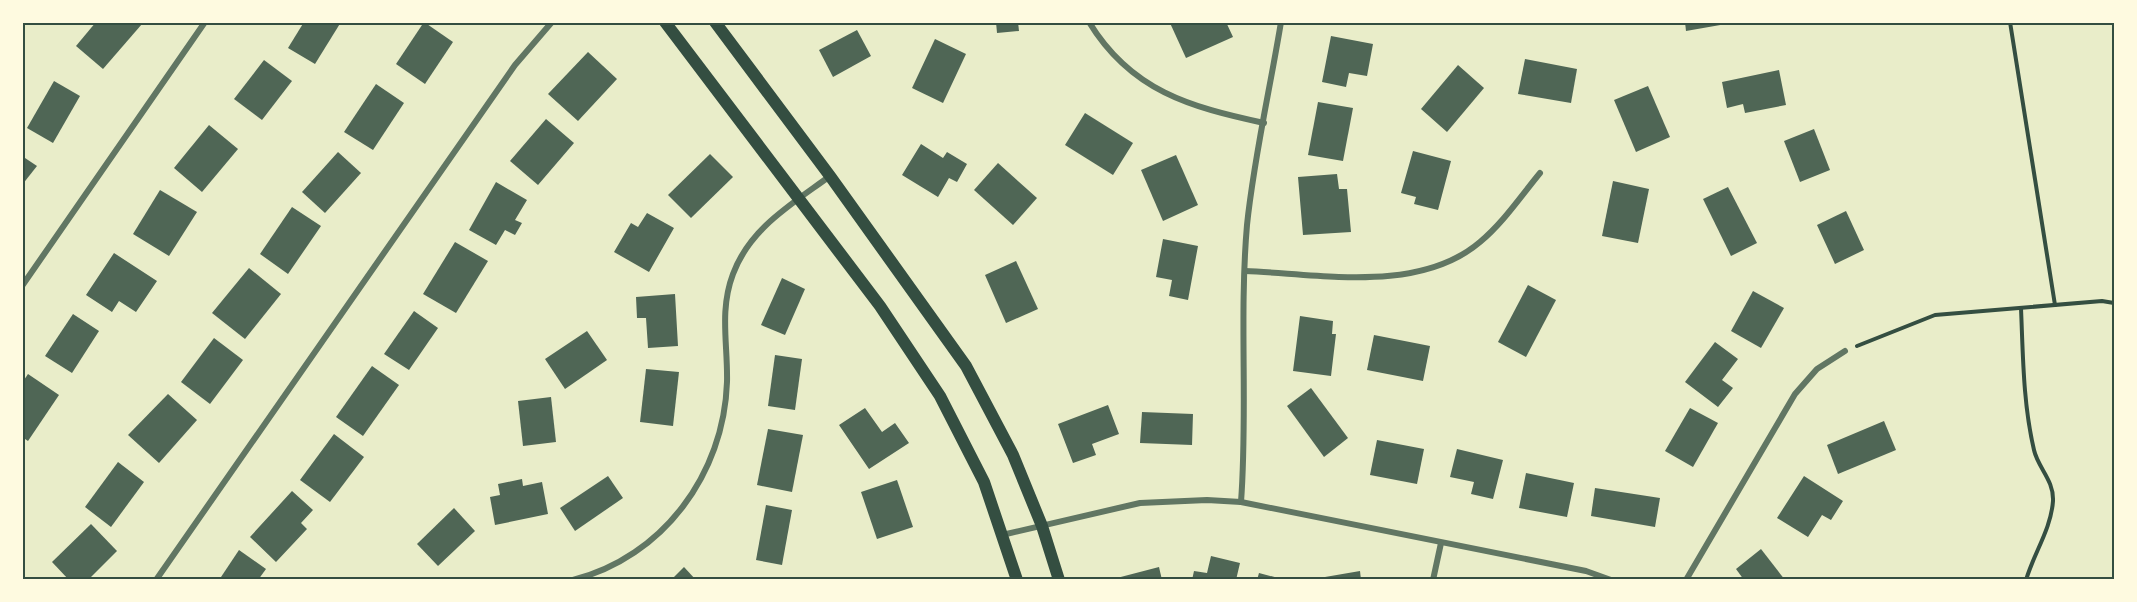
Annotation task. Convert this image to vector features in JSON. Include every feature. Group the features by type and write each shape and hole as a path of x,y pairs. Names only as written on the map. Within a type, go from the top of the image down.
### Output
{"main road":[{"path":"665,22 880,306 940,396 984,482 1017,579"},
{"path":"715,22 830,176 966,366 1013,455 1042,526 1059,579"}],"street":[{"path":"22,286 205,22"},
{"path":"156,579 515,65 552,22"},
{"path":"1089,22 1099,39 1120,63 1168,96 1208,111 1264,123"},
{"path":"1241,502 1245,451 1245,271 1248,223 1281,22"},
{"path":"1245,271 1389,277 1434,269 1457,259 1481,242 1540,173"},
{"path":"573,579 606,568 644,547 675,518 697,488 719,434 726,398 724,314 733,274 756,233 830,176"},
{"path":"1686,579 1795,394 1817,369 1845,351"},
{"path":"1002,535 1140,502 1207,500 1241,502 1586,571 1611,579"},
{"path":"1433,579 1441,543"}],"path":[{"path":"2010,22 2055,305"},
{"path":"1845,351 1935,315 2102,301 2115,303"},
{"path":"2021,308 2025,404 2035,453 2048,476 2053,500 2047,528 2026,579"}],"building":[{"path":"96,22 142,24 103,69 76,46"},
{"path":"304,22 341,22 315,64 288,48"},
{"path":"424,22 453,42 425,84 396,64"},
{"path":"996,22 1018,22 1019,31 997,33"},
{"path":"1226,22 1233,37 1186,58 1170,23"},
{"path":"1685,22 1726,22 1726,24 1686,31"},
{"path":"857,30 871,56 833,77 819,50"},
{"path":"1331,36 1373,44 1367,76 1349,73 1346,87 1322,82"},
{"path":"935,39 966,54 943,103 912,88"},
{"path":"588,52 617,79 578,121 548,94"},
{"path":"1525,59 1577,69 1571,103 1518,94"},
{"path":"264,60 292,81 262,120 234,99"},
{"path":"1458,65 1484,88 1447,132 1421,109"},
{"path":"1779,70 1786,105 1745,113 1743,104 1727,108 1722,82"},
{"path":"54,81 80,96 53,143 27,128"},
{"path":"376,84 404,103 373,150 344,132"},
{"path":"1648,86 1670,137 1636,152 1614,100"},
{"path":"1318,102 1353,108 1343,161 1308,155"},
{"path":"1085,113 1133,143 1113,175 1065,145"},
{"path":"546,119 574,143 538,185 510,161"},
{"path":"209,125 238,149 202,192 174,168"},
{"path":"1814,129 1830,170 1800,182 1784,141"},
{"path":"921,144 943,158 947,152 967,164 957,182 949,178 938,197 902,175"},
{"path":"1413,151 1451,161 1438,210 1414,204 1416,197 1401,193"},
{"path":"338,152 361,173 325,213 302,192"},
{"path":"710,154 733,177 691,218 668,195"},
{"path":"1176,155 1198,205 1163,221 1141,170"},
{"path":"22,156 37,166 22,185"},
{"path":"998,163 1037,198 1013,225 974,190"},
{"path":"1337,174 1339,189 1347,189 1351,232 1303,235 1298,177"},
{"path":"1613,181 1649,189 1638,243 1602,236"},
{"path":"496,182 527,200 515,220 522,223 515,235 505,230 496,245 469,230"},
{"path":"1728,187 1757,243 1731,256 1703,199"},
{"path":"160,190 197,212 169,256 133,234"},
{"path":"292,207 321,226 288,274 260,254"},
{"path":"1846,211 1864,250 1835,264 1817,225"},
{"path":"647,213 674,228 649,272 614,252 631,223 638,227"},
{"path":"1163,239 1198,246 1188,300 1169,296 1172,280 1156,277"},
{"path":"455,242 488,261 456,313 423,294"},
{"path":"114,253 157,281 136,312 119,301 112,312 86,295"},
{"path":"1016,261 1038,309 1006,323 985,275"},
{"path":"249,268 281,294 245,339 212,313"},
{"path":"782,278 805,289 785,335 761,325"},
{"path":"1528,285 1556,300 1526,357 1498,342"},
{"path":"1753,291 1784,308 1761,348 1731,331"},
{"path":"675,294 678,346 648,348 646,318 637,318 636,297"},
{"path":"414,311 438,328 409,370 384,354"},
{"path":"73,314 99,331 72,373 45,356"},
{"path":"1300,316 1333,321 1332,334 1336,334 1331,376 1293,371"},
{"path":"587,331 607,360 565,389 545,359"},
{"path":"1374,335 1430,346 1423,381 1367,370"},
{"path":"214,338 243,360 210,404 181,382"},
{"path":"1715,342 1738,359 1722,380 1733,388 1718,407 1685,382"},
{"path":"775,355 802,359 795,410 768,406"},
{"path":"372,366 399,385 363,436 336,417"},
{"path":"646,369 679,372 673,426 640,422"},
{"path":"28,374 59,395 28,441 22,437 22,383"},
{"path":"1311,388 1348,438 1324,457 1287,406"},
{"path":"168,394 197,420 159,463 128,435"},
{"path":"551,397 556,442 523,446 518,401"},
{"path":"1108,405 1119,434 1092,444 1096,455 1073,463 1058,424"},
{"path":"865,408 882,432 895,423 909,443 869,469 839,425"},
{"path":"1690,408 1718,423 1693,467 1665,451"},
{"path":"1142,412 1193,414 1192,445 1140,443"},
{"path":"1884,421 1896,450 1838,474 1827,445"},
{"path":"768,429 803,435 792,492 757,485"},
{"path":"334,434 364,457 330,502 300,480"},
{"path":"1377,440 1424,449 1417,484 1370,475"},
{"path":"1457,449 1503,460 1493,499 1471,494 1474,482 1450,477"},
{"path":"118,462 144,482 111,527 85,507"},
{"path":"1526,473 1574,483 1567,517 1519,508"},
{"path":"608,476 623,498 575,531 560,508"},
{"path":"1804,476 1843,501 1831,520 1822,515 1808,537 1777,518"},
{"path":"522,479 523,486 542,482 548,514 495,525 490,497 500,495 498,484"},
{"path":"897,480 913,527 877,539 861,492"},
{"path":"1595,488 1660,498 1655,527 1591,516"},
{"path":"292,491 313,510 301,523 307,529 276,562 250,537"},
{"path":"766,505 792,510 782,565 756,560"},
{"path":"454,508 475,531 438,566 417,544"},
{"path":"91,524 117,551 88,580 69,580 52,562"},
{"path":"1761,549 1785,580 1744,580 1736,569"},
{"path":"239,550 266,569 258,580 219,580"},
{"path":"1211,556 1240,563 1236,580 1192,580 1194,571 1207,573"},
{"path":"684,567 696,580 671,580"},
{"path":"1159,567 1162,580 1113,580 1113,579"},
{"path":"1360,571 1361,580 1325,580 1325,577"},
{"path":"1259,573 1282,579 1282,580 1257,580"}]}
